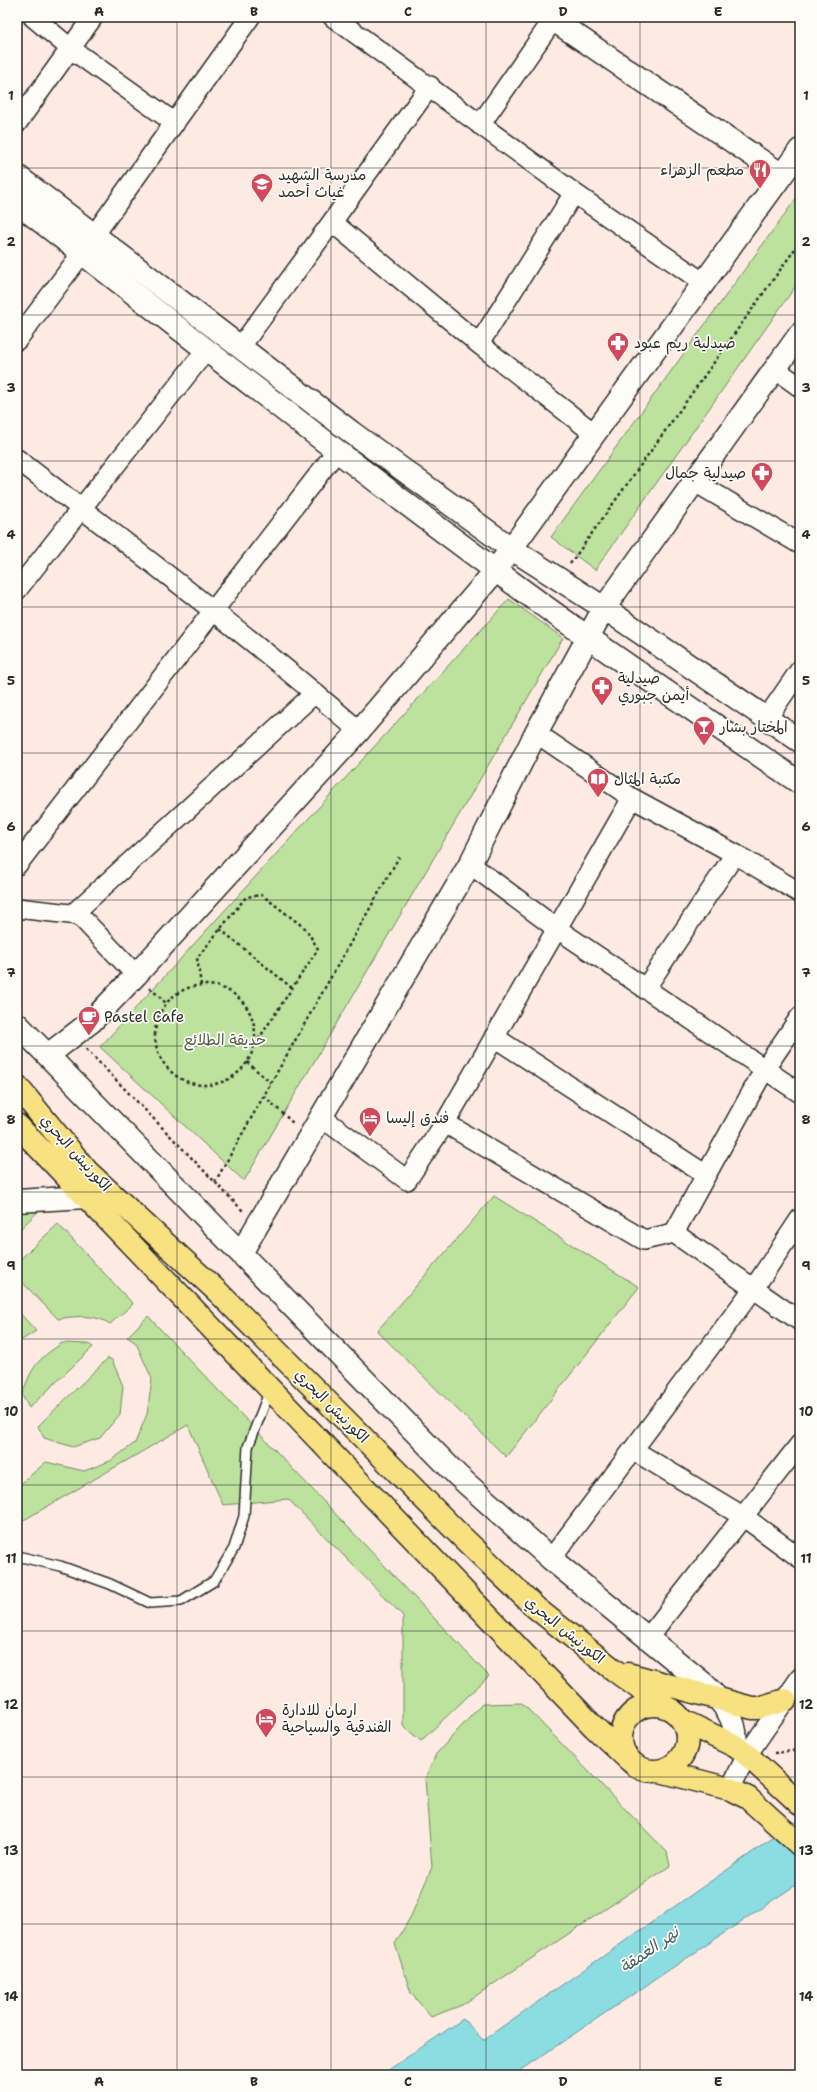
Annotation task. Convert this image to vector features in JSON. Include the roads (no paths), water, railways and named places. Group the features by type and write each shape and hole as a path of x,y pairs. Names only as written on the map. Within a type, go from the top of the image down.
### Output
{"main road":[{"name":"الكورنيش البحري","path":"17,1086 87,1171 218,1292 462,1537 536,1608 614,1670 665,1707"},
{"name":"الكورنيش البحري","path":"17,1125 594,1727 629,1760"},
{"path":"614,1670 752,1708 758,1708 785,1700"},
{"path":"660,1771 672,1767 681,1758 687,1746 687,1733 682,1720 675,1712 665,1707 653,1705 641,1708 631,1715 624,1725 621,1737 623,1749 629,1760 637,1767 648,1771 660,1771 739,1794 800,1845"},
{"path":"682,1720 741,1751 800,1804"}],"street":[{"path":"33,17 71,48 175,123"},
{"path":"17,123 93,17"},
{"path":"95,234 250,17"},
{"path":"333,17 430,86 480,125 574,193 704,283"},
{"path":"480,125 552,18 782,175"},
{"path":"241,346 430,86"},
{"path":"48,1055 92,1021 136,975 359,731 495,570 512,549 800,150"},
{"path":"17,176 95,234 351,432 512,549 604,608 800,741"},
{"path":"479,344 574,193"},
{"path":"17,203 207,349 336,452 495,570 587,637 800,783"},
{"path":"332,222 479,344 595,434"},
{"path":"17,340 82,253"},
{"path":"241,1253 470,864 536,733 604,608 800,334"},
{"path":"17,590 207,349"},
{"path":"775,369 800,387"},
{"path":"17,865 336,452"},
{"path":"17,459 213,610 359,731"},
{"path":"695,482 800,544"},
{"path":"767,718 800,670"},
{"path":"73,914 315,693"},
{"path":"536,733 632,798 735,854 800,893"},
{"path":"321,1117 407,1180 445,1123 632,798"},
{"path":"644,989 735,854"},
{"path":"470,864 556,928 644,989 800,1093"},
{"path":"17,908 79,915 136,975"},
{"path":"674,1233 764,1070 800,1017"},
{"path":"17,1024 457,1475 551,1560 704,1684 719,1699 728,1710 735,1725 741,1751 739,1794"},
{"path":"494,1037 706,1175"},
{"path":"445,1123 644,1240 674,1233 800,1321"},
{"path":"17,1200 86,1197"},
{"path":"551,1560 754,1288 800,1219"},
{"path":"647,1639 800,1444"},
{"path":"633,1450 744,1517 800,1558"},
{"path":"741,1751 785,1700 800,1678"}],"lane":[{"path":"17,1556 68,1568 110,1584 150,1603 181,1601 214,1581 234,1548 244,1516 248,1448 270,1388"}],"water":[{"name":"نهر الغمقة","path":"800,1819 800,1882 513,2075 381,2075 463,2019 483,2040"}],"place":[{"name":"مطعم الزهراء","path":"760,190"},
{"name":"مدرسة الشهيد غياث أحمد","path":"262,204"},
{"name":"صيدلية ريم عبود","path":"618,362"},
{"name":"صيدلية جمال","path":"762,492"},
{"name":"صيدلية أيمن جبوري","path":"602,706"},
{"name":"المختار بشار","path":"704,746"},
{"name":"مكتبة المثال","path":"598,798"},
{"name":"Pastel Cafe","path":"89,1036"},
{"name":"فندق إليسا","path":"370,1138"},
{"name":"ارمان للادارة الفندقية والسياحية","path":"266,1738"}],"park label":[{"name":"حديقة الطلائع","path":"225,1040"}]}
